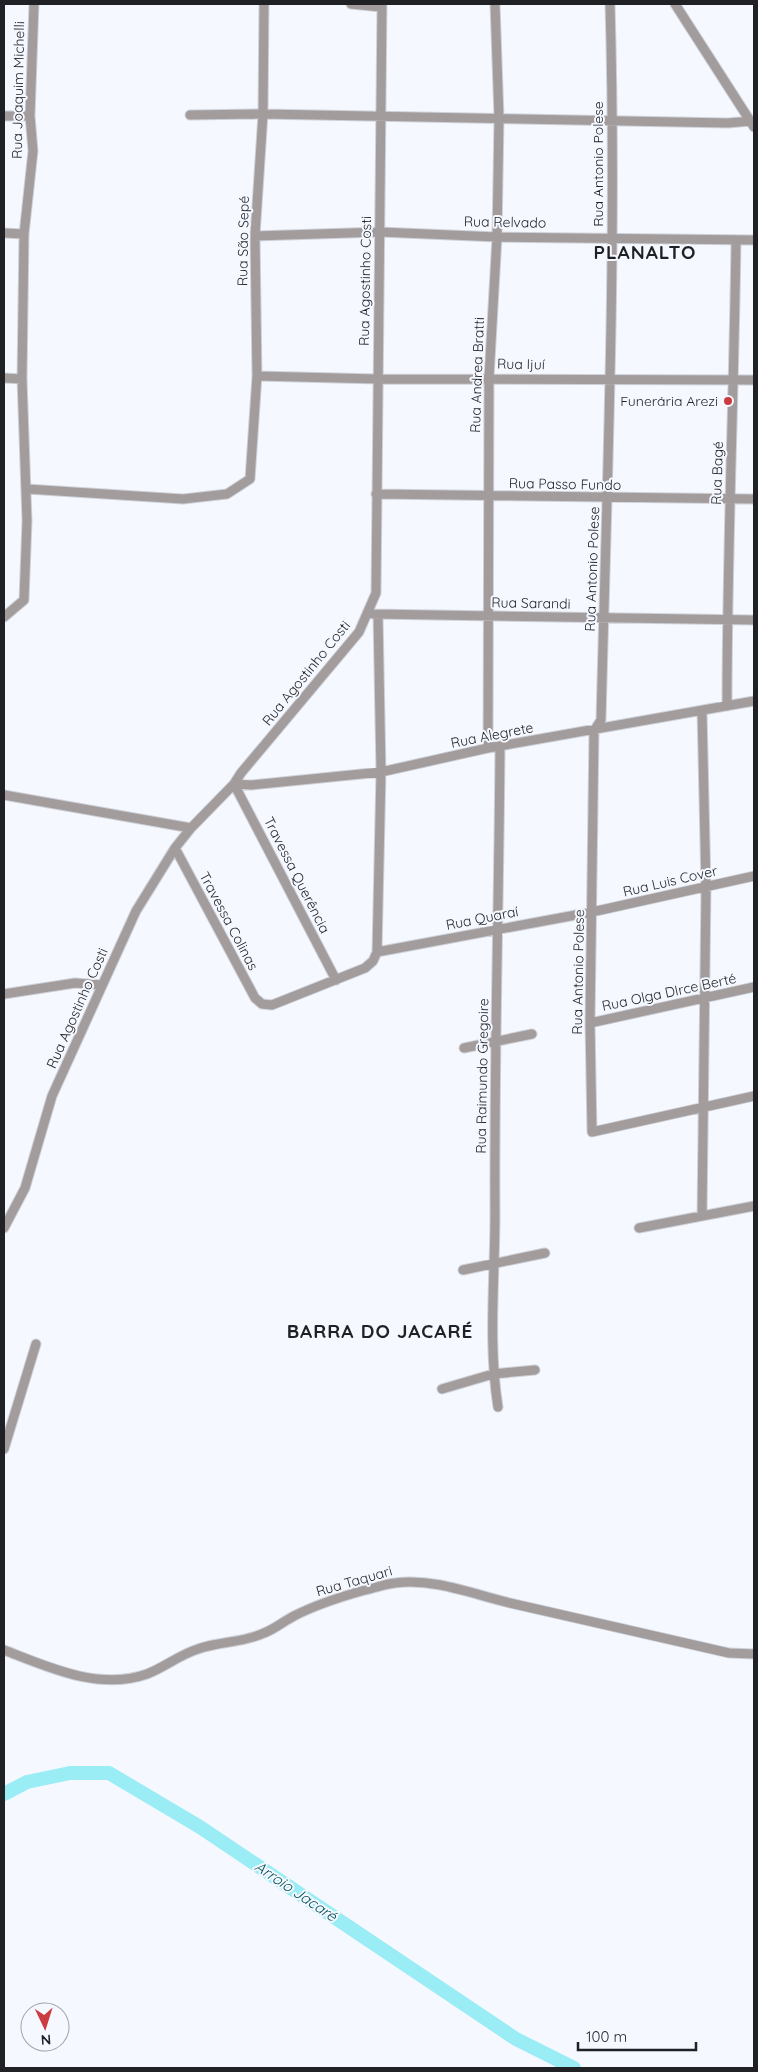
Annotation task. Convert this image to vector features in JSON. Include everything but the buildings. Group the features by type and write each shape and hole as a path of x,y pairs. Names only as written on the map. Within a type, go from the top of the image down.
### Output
{"street":[{"name":"Rua Joaquim Michelli","path":"4,616 24,600 27,488 22,379 24,234 32,152 30,116 34,4"},
{"name":"Rua São Sepé","path":"27,488 183,499 227,494 250,479 257,376 256,236 263,114 264,4"},
{"path":"351,4 382,5"},
{"name":"Rua Andrea Bratti","path":"488,748 489,378 497,237 499,118 495,4"},
{"name":"Rua Antonio Polese","path":"610,4 614,120 608,498 601,720 594,731 590,1023 592,1132 702,1106"},
{"path":"675,4 752,124"},
{"name":"Rua Agostinho Costi","path":"4,1228 25,1188 52,1096 136,911 175,848 191,828 234,784 241,773 359,632 376,593 382,5"},
{"path":"190,115 263,114 752,124"},
{"path":"4,116 30,116"},
{"name":"Rua Relvado","path":"256,236 380,232 497,237 754,240"},
{"path":"4,233 24,234"},
{"name":"Rua Bagé","path":"727,706 727,619 736,240"},
{"name":"Rua Ijuí","path":"257,376 754,380"},
{"path":"4,378 22,379"},
{"name":"Rua Passo Fundo","path":"376,494 754,499"},
{"name":"Rua Sarandi","path":"368,612 378,615 754,620"},
{"path":"336,980 364,968 372,961 377,952 381,772 378,615"},
{"name":"Rua Alegrete","path":"234,784 252,786 381,772 488,748 594,731 754,701"},
{"path":"702,711 706,887 702,1216"},
{"name":"Rua Raimundo Gregoire","path":"498,1407 492,1374 495,1265 495,1042 499,928 500,746"},
{"name":"Travessa Querência","path":"234,784 336,980"},
{"path":"4,795 191,828"},
{"name":"Travessa Colinas","path":"175,848 255,998 262,1004 272,1005 336,980"},
{"name":"Rua Luis Cover","path":"592,912 754,876"},
{"name":"Rua Quaraí","path":"377,952 592,912"},
{"path":"4,994 75,983 102,985"},
{"name":"Rua Olga DIrce Berté","path":"590,1023 754,988"},
{"path":"464,1048 532,1034"},
{"path":"702,1106 754,1096"},
{"path":"639,1228 754,1206"},
{"path":"463,1270 495,1265 546,1252"},
{"path":"4,1448 36,1344"},
{"path":"442,1389 492,1374 535,1370"},
{"name":"Rua Taquari","path":"4,1650 71,1674 104,1679 125,1678 145,1674 163,1667 178,1656 201,1648 259,1636 325,1601 392,1583 415,1581 438,1584 729,1653 754,1654"}],"waterway":[{"name":"Arroio Jacaré","path":"4,1794 27,1782 70,1773 109,1773 200,1827 516,2039 574,2068"}],"place":[{"name":"Funerária Arezi","path":"728,401"}],"district":[{"name":"PLANALTO","path":"645,252"},
{"name":"BARRA DO JACARÉ","path":"380,1331"}]}
